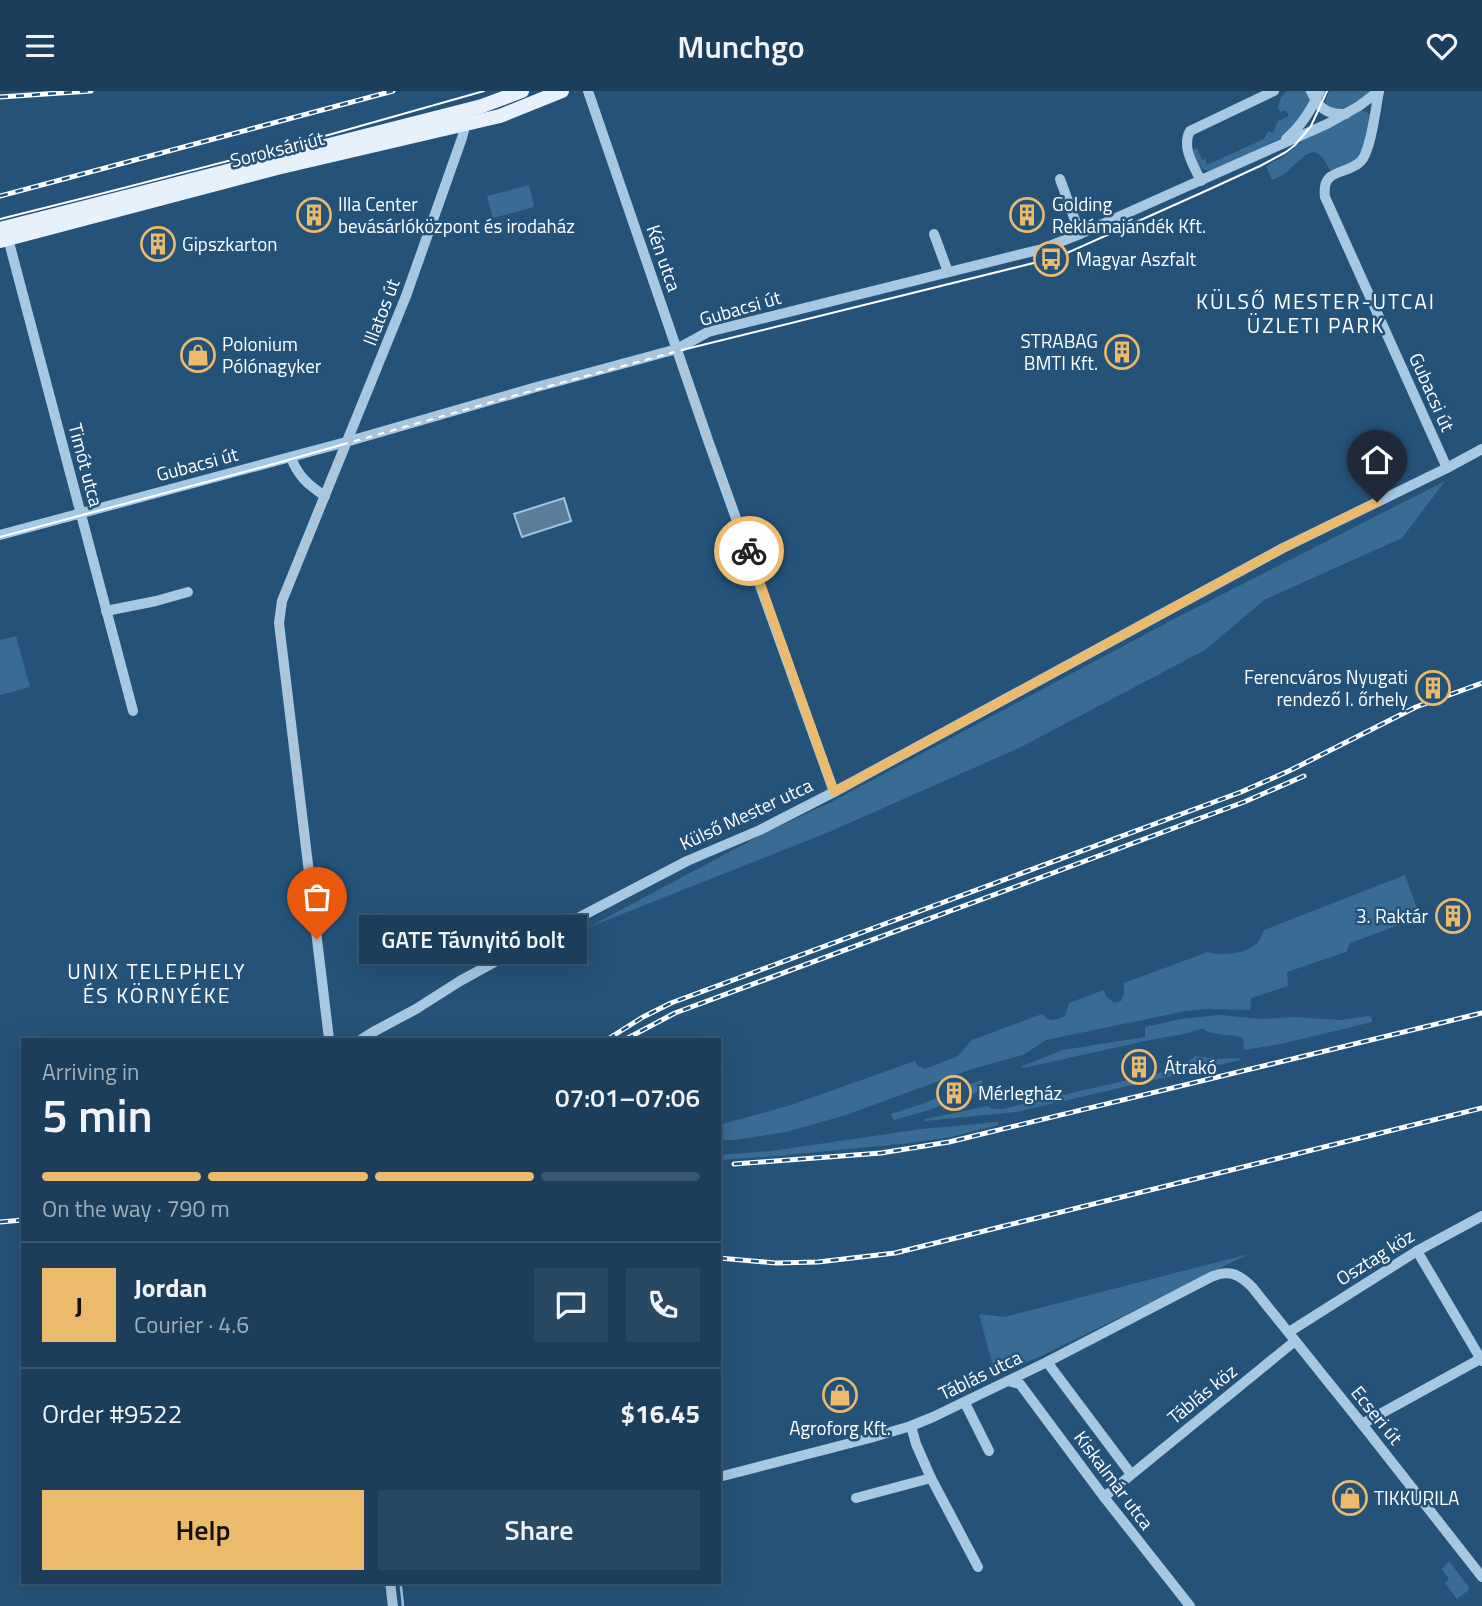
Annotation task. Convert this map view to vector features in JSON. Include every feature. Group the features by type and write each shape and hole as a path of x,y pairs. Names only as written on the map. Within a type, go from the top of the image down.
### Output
{"main road":[{"name":"Soroksári út","path":"483,113 522,91"},
{"name":"Soroksári út","path":"2,235 274,158 447,115 483,113 530,105 562,91"},
{"path":"462,130 470,129 483,113"},
{"name":"Soroksári út","path":"2,235 277,168 462,130"}],"street":[{"name":"Kén utca","path":"588,91 709,443 834,792"},
{"path":"1201,181 1187,149 1187,136 1190,131 1274,91"},
{"name":"Gubacsi út","path":"0,535 677,349 708,332 1042,249 1327,124 1379,91"},
{"name":"Gubacsi út","path":"1379,91 1364,157 1356,165 1330,177 1325,185 1325,197 1447,468"},
{"name":"Gubacsi út","path":"1315,94 1321,108 1328,112 1346,114"},
{"name":"Gubacsi út","path":"1279,145 1300,125 1315,94"},
{"path":"1359,106 1369,109 1375,115"},
{"path":"447,115 462,130"},
{"name":"Illatos út","path":"329,1038 279,623 282,601 406,296 462,130"},
{"path":"1060,179 1080,234"},
{"path":"934,234 948,272"},
{"name":"Timót utca","path":"2,235 133,711"},
{"name":"Külső Mester utca","path":"364,1038 513,952 687,861 760,830 834,792 1283,548 1482,449"},
{"path":"291,457 301,478 324,496"},
{"path":"106,611 188,591"},
{"name":"Osztag köz","path":"1292,1337 1417,1251 1482,1216"},
{"path":"1362,1423 1482,1359 1417,1251"},
{"name":"Táblás utca","path":"721,1476 911,1426 965,1403 1217,1274 1232,1273 1242,1277"},
{"name":"Ecseri út","path":"1242,1277 1362,1423 1482,1577"},
{"name":"Táblás köz","path":"1104,1497 1292,1337"},
{"path":"1047,1362 1131,1474"},
{"name":"Kiskalmár utca","path":"1008,1381 1020,1384 1190,1606"},
{"path":"965,1403 989,1451"},
{"path":"911,1426 931,1478 978,1567"},
{"path":"856,1498 931,1478"},
{"path":"1471,1563 1482,1556"},
{"path":"390,1584 393,1606"}],"shaded area":[{"path":"1287,91 1306,91 1308,108 1281,138 1211,171 1200,167 1193,150 1197,148 1207,165 1264,139 1268,131 1273,133 1278,121 1289,116 1286,110 1280,112 1278,107 1281,97"},
{"path":"1329,91 1372,91 1350,106 1335,110 1324,104"},
{"path":"1361,110 1370,115 1365,141 1357,159 1330,171 1324,160 1313,152 1272,180 1266,166 1287,154 1307,136"},
{"path":"529,185 534,207 493,218 487,196"},
{"path":"1445,481 1402,538 1264,600 1205,650 1019,748 829,832 587,928 763,834 833,801 1174,619"},
{"path":"564,498 571,521 522,537 514,514"},
{"path":"16,636 30,687 0,695 0,640"},
{"path":"1405,875 1420,917 1350,943 1346,952 1287,972 1288,986 1251,998 1250,1010 1186,1011 1046,1040 1023,1055 972,1069 846,1115 786,1132 721,1140 721,1124 788,1106 915,1061 925,1069 958,1056 972,1040 1042,1014 1050,1020 1065,1016 1069,1003 1104,990 1114,1003 1121,1001 1124,983 1208,952 1221,954 1243,951 1259,941 1264,930"},
{"path":"1219,1015 1262,1019 1294,1017 1339,1020 1370,1016 1372,1022 1244,1050 1243,1038 1203,1029 1195,1030 1023,1068 1022,1066 1063,1050 1145,1037 1145,1027 1181,1019"},
{"path":"1196,1056 1240,1060 1016,1112 925,1121 988,1106 1002,1109 1171,1070"},
{"path":"982,1080 983,1090 894,1120 891,1114 925,1103 950,1091 952,1098 958,1097 956,1090"},
{"path":"998,1122 998,1125 951,1137 901,1144 721,1160 721,1155 771,1151 922,1129"},
{"path":"1249,1254 1037,1358 995,1374 979,1314 1004,1317"},
{"path":"1449,1561 1470,1589 1457,1599 1445,1583 1449,1579 1442,1569"}],"waterway":[{"path":"401,1587 403,1606"}],"tram line":[{"path":"0,219 332,134 484,91"},
{"path":"0,537 678,351 1058,257 1286,152 1311,126 1327,91"}],"railway":[{"path":"0,97 91,91"},
{"path":"0,196 393,91"},
{"path":"610,1038 671,1003 1241,792 1416,707 1482,683"},
{"path":"628,1038 675,1013 1244,802 1304,776"},
{"path":"734,1164 881,1153 949,1142 1482,1013"},
{"path":"721,1258 776,1263 818,1262 895,1253 1482,1108"},
{"path":"0,1222 21,1220"}],"way so far":[{"path":"317,939 279,612 346,442 677,349 749,551"}],"place":[{"name":"Illa Center bevásárlóközpont és irodaház","path":"314,215"},
{"name":"Golding Reklámajándék Kft.","path":"1027,215"},
{"name":"Gipszkarton","path":"158,244"},
{"name":"Magyar Aszfalt","path":"1051,259"},
{"name":"STRABAG BMTI Kft.","path":"1122,352"},
{"name":"Polonium Pólónagyker","path":"198,355"},
{"name":"Ferencváros Nyugati rendező I. őrhely","path":"1433,688"},
{"name":"3. Raktár","path":"1453,916"},
{"name":"GATE Távnyitó bolt","path":"317,939"},
{"name":"Átrakó","path":"1139,1067"},
{"name":"Mérlegház","path":"954,1093"},
{"name":"Agroforg Kft.","path":"840,1395"},
{"name":"TIKKURILA","path":"1350,1498"}],"district":[{"name":"KÜLSŐ MESTER-UTCAI ÜZLETI PARK","path":"1316,314"},
{"name":"UNIX TELEPHELY ÉS KÖRNYÉKE","path":"157,984"}],"route":[{"path":"749,551 834,792 1283,548 1377,502"}]}
